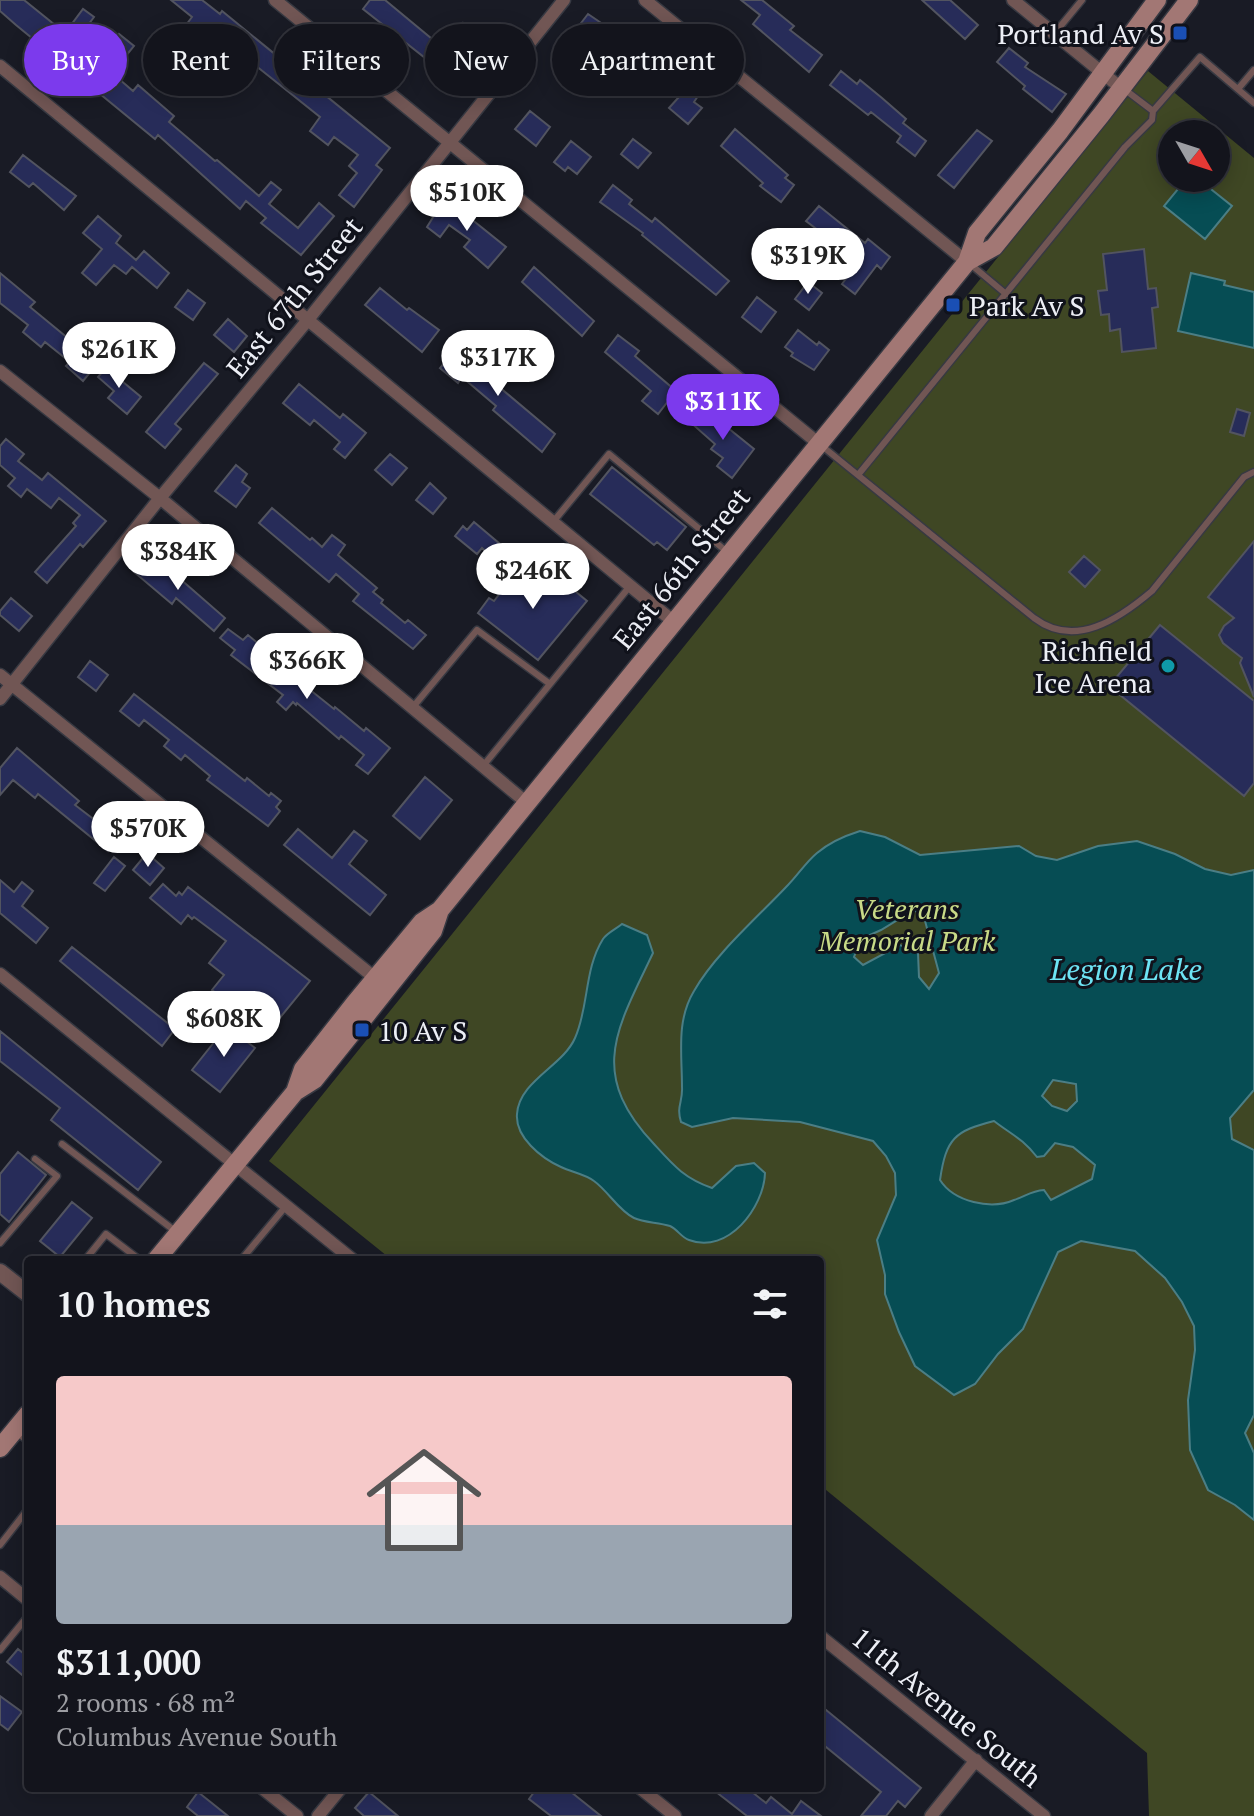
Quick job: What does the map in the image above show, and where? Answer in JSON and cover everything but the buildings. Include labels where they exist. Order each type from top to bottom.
[{"type":"main road","name":"East 66th Street","points":[[295,1092],[303,1069],[375,978],[422,922],[440,910],[967,262],[977,233],[1103,74],[1157,0]]},
{"type":"main road","name":"East 66th Street","points":[[967,262],[994,247],[1189,0]]},
{"type":"main road","name":"East 66th Street","points":[[159,1256],[295,1092],[314,1080],[433,931],[440,910]]},
{"type":"main road","points":[[0,1448],[21,1436]]},
{"type":"street","points":[[275,0],[818,443]]},
{"type":"street","name":"East 67th Street","points":[[0,699],[564,0]]},
{"type":"street","points":[[645,0],[967,262]]},
{"type":"street","points":[[1013,0],[1121,88]]},
{"type":"street","points":[[0,66],[674,622]]},
{"type":"street","points":[[0,371],[160,498],[527,803]]},
{"type":"street","points":[[0,675],[375,978]]},
{"type":"street","points":[[0,974],[348,1256]]},
{"type":"street","points":[[0,1272],[24,1291]]},
{"type":"street","points":[[0,1577],[24,1597]]},
{"type":"street","name":"11th Avenue South","points":[[824,1639],[1044,1816]]},
{"type":"street","points":[[931,1816],[976,1760]]},
{"type":"street","points":[[267,1792],[297,1816]]},
{"type":"street","points":[[318,1816],[338,1792]]},
{"type":"street","points":[[645,1792],[675,1816]]},
{"type":"lane","points":[[1054,34],[1082,0]]},
{"type":"lane","points":[[858,475],[1125,147],[1152,120],[1153,111],[1200,57],[1254,103]]},
{"type":"lane","points":[[1238,89],[1254,70]]},
{"type":"lane","points":[[1121,88],[1153,111]]},
{"type":"lane","points":[[967,262],[1006,294]]},
{"type":"lane","points":[[818,443],[1044,626],[1065,632],[1106,624],[1138,603],[1152,591],[1244,477],[1254,472]]},
{"type":"lane","points":[[552,523],[609,454],[729,553]]},
{"type":"lane","points":[[483,766],[630,586]]},
{"type":"lane","points":[[413,707],[477,630],[550,684]]},
{"type":"lane","points":[[62,1144],[178,1233]]},
{"type":"lane","points":[[0,1243],[57,1176],[35,1159]]},
{"type":"lane","points":[[244,1256],[286,1206]]},
{"type":"lane","points":[[88,1256],[106,1234],[135,1256]]},
{"type":"lane","points":[[0,1545],[24,1514]]},
{"type":"lane","points":[[0,1650],[24,1621]]},
{"type":"green space","name":"Veterans Memorial Park","points":[[1148,71],[1208,120],[1158,120],[1158,192],[1230,192],[1230,138],[1254,158],[1254,1816],[1149,1816],[1147,1753],[824,1488],[824,1256],[387,1256],[269,1161]]},
{"type":"water","points":[[1176,192],[1214,192],[1232,206],[1205,239],[1164,206]]},
{"type":"water","points":[[1191,273],[1254,292],[1254,348],[1178,331]]},
{"type":"water","name":"Legion Lake","points":[[860,831],[885,837],[920,855],[1019,846],[1036,856],[1057,860],[1098,846],[1137,841],[1175,854],[1205,869],[1231,875],[1254,870],[1254,1090],[1230,1118],[1232,1139],[1254,1150],[1254,1415],[1245,1433],[1254,1453],[1254,1520],[1208,1490],[1190,1450],[1188,1400],[1195,1350],[1194,1326],[1165,1278],[1135,1251],[1081,1241],[1058,1252],[1023,1329],[975,1384],[954,1395],[915,1366],[885,1294],[885,1275],[877,1240],[896,1195],[895,1173],[873,1141],[800,1122],[733,1118],[692,1127],[681,1122],[682,1026],[694,991],[725,949],[813,857],[832,843]],"holes":[[[914,910],[924,917],[939,973],[929,989],[919,977],[918,953],[900,945],[863,965],[854,957],[861,939]],[[1053,1080],[1076,1084],[1077,1101],[1067,1111],[1052,1106],[1042,1096]],[[994,1121],[1022,1141],[1037,1157],[1044,1156],[1055,1143],[1073,1147],[1095,1165],[1092,1179],[1051,1200],[1044,1190],[1005,1203],[984,1204],[964,1199],[946,1188],[940,1180],[949,1146],[961,1133]]]},
{"type":"water","points":[[622,924],[647,935],[653,953],[629,1005],[615,1050],[615,1072],[621,1095],[633,1119],[674,1165],[702,1184],[712,1188],[736,1166],[754,1163],[765,1173],[763,1186],[751,1213],[741,1225],[717,1241],[703,1243],[689,1240],[670,1226],[634,1218],[594,1181],[553,1163],[538,1152],[525,1139],[517,1123],[525,1092],[561,1057],[575,1038],[597,951],[605,937]]},
{"type":"place","name":"Portland Av S","points":[[1180,33]]},
{"type":"place","name":"Park Av S","points":[[953,305]]},
{"type":"place","name":"Richfield Ice Arena","points":[[1168,666]]},
{"type":"place","name":"10 Av S","points":[[362,1030]]}]
